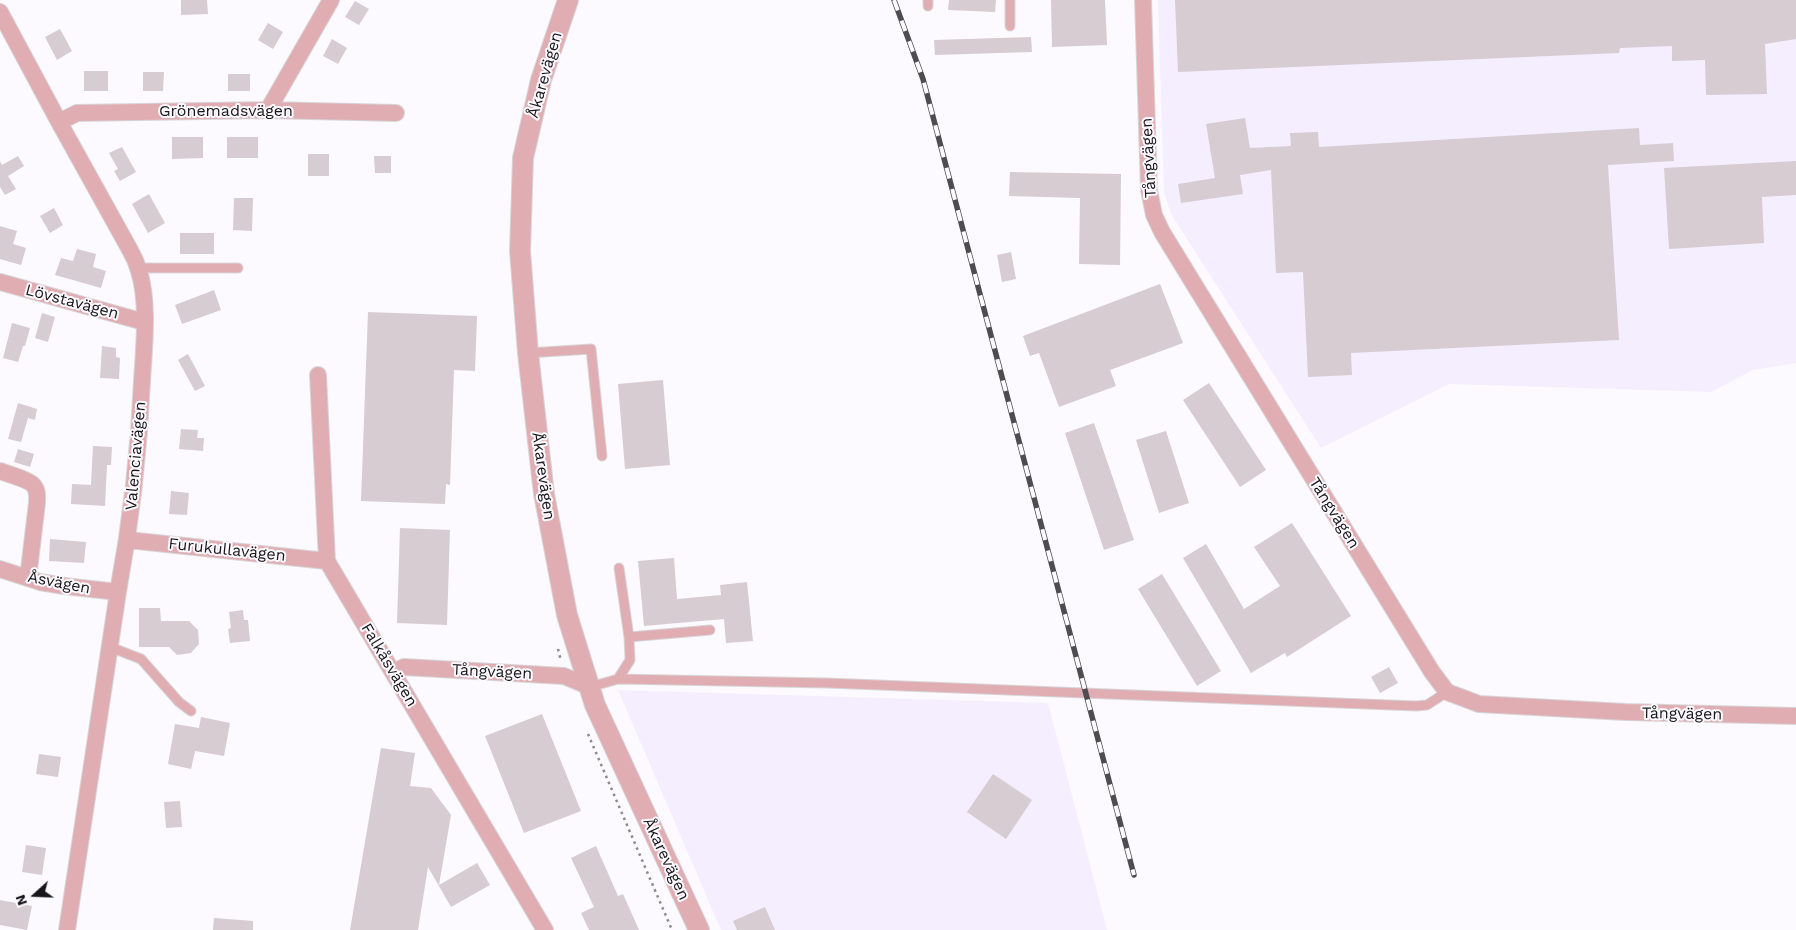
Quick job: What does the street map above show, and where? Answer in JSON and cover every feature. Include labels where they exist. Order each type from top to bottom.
[{"type":"street","points":[[268,110],[331,0]]},
{"type":"street","name":"Åkarevägen","points":[[568,0],[542,80],[523,158],[520,251],[528,353],[544,494],[567,615],[595,705],[699,930]]},
{"type":"street","name":"Tångvägen","points":[[1143,0],[1149,190],[1154,215],[1162,232],[1427,664],[1447,692],[1479,704],[1626,712],[1796,716]]},
{"type":"street","name":"Valenciavägen","points":[[0,12],[130,250],[139,268],[144,296],[141,401],[128,540],[118,592],[66,930]]},
{"type":"street","name":"Grönemadsvägen","points":[[59,122],[77,113],[268,110],[396,113]]},
{"type":"street","name":"Lövstavägen","points":[[0,282],[144,322]]},
{"type":"street","name":"Falkåsvägen","points":[[318,375],[327,561],[545,930]]},
{"type":"street","points":[[0,471],[30,482],[36,491],[28,578]]},
{"type":"street","name":"Furukullavägen","points":[[128,540],[327,561]]},
{"type":"street","name":"Åsvägen","points":[[0,569],[28,578],[64,586],[118,592]]},
{"type":"street","name":"Tångvägen","points":[[394,672],[404,667],[564,676],[590,687]]},
{"type":"lane","points":[[1010,0],[1010,26]]},
{"type":"lane","points":[[139,268],[238,268]]},
{"type":"lane","points":[[528,353],[591,349],[602,456]]},
{"type":"lane","points":[[618,679],[630,660],[629,637],[619,568]]},
{"type":"lane","points":[[629,637],[710,630]]},
{"type":"lane","points":[[110,647],[141,659],[179,702],[191,711]]},
{"type":"lane","points":[[590,687],[618,679],[837,684],[1416,706],[1427,705],[1447,692]]},
{"type":"shaded area","points":[[1158,0],[1796,0],[1796,363],[1753,370],[1711,392],[1449,384],[1321,448],[1171,214],[1164,192]]},
{"type":"shaded area","points":[[618,690],[1048,703],[1107,930],[721,930]]},
{"type":"building","points":[[181,0],[207,0],[208,14],[181,15]]},
{"type":"building","points":[[949,0],[996,0],[995,12],[948,10]]},
{"type":"building","points":[[1051,0],[1105,0],[1107,45],[1052,47]]},
{"type":"building","points":[[1175,0],[1796,0],[1796,39],[1765,44],[1767,94],[1706,95],[1705,60],[1672,61],[1672,46],[1620,48],[1619,53],[1178,72]]},
{"type":"building","points":[[355,1],[369,9],[359,25],[345,17]]},
{"type":"building","points":[[268,23],[283,32],[273,49],[258,40]]},
{"type":"building","points":[[60,29],[72,51],[57,60],[45,37]]},
{"type":"building","points":[[1031,37],[1032,52],[935,55],[934,40]]},
{"type":"building","points":[[332,39],[347,48],[338,64],[323,56]]},
{"type":"building","points":[[84,71],[108,71],[108,91],[84,91]]},
{"type":"building","points":[[143,72],[164,72],[163,91],[143,91]]},
{"type":"building","points":[[228,74],[250,74],[250,91],[228,91]]},
{"type":"building","points":[[1245,118],[1250,148],[1291,146],[1290,133],[1318,132],[1319,147],[1639,128],[1640,145],[1673,143],[1674,161],[1608,165],[1619,340],[1351,353],[1352,375],[1308,377],[1303,272],[1276,273],[1271,170],[1240,175],[1243,194],[1181,203],[1178,184],[1215,178],[1206,124]]},
{"type":"building","points":[[172,137],[203,137],[203,158],[172,159]]},
{"type":"building","points":[[227,137],[258,137],[258,158],[227,158]]},
{"type":"building","points":[[122,147],[136,172],[120,181],[114,171],[118,169],[109,153]]},
{"type":"building","points":[[308,154],[329,154],[329,176],[308,176]]},
{"type":"building","points":[[18,156],[24,166],[8,176],[16,189],[5,195],[0,187],[0,161],[2,165]]},
{"type":"building","points":[[374,156],[391,156],[391,173],[375,173]]},
{"type":"building","points":[[1796,161],[1796,195],[1762,197],[1764,243],[1669,249],[1664,168]]},
{"type":"building","points":[[1010,172],[1121,174],[1120,265],[1079,264],[1080,198],[1009,196]]},
{"type":"building","points":[[149,194],[165,223],[148,233],[132,204]]},
{"type":"building","points":[[234,198],[253,198],[252,231],[233,230]]},
{"type":"building","points":[[54,208],[63,225],[50,233],[40,216]]},
{"type":"building","points":[[0,226],[17,231],[13,244],[26,248],[21,265],[0,259]]},
{"type":"building","points":[[180,233],[214,233],[214,254],[180,254]]},
{"type":"building","points":[[77,249],[96,254],[93,267],[106,271],[101,288],[55,275],[61,258],[73,261]]},
{"type":"building","points":[[1011,252],[1016,279],[1002,282],[997,255]]},
{"type":"building","points":[[1160,284],[1183,343],[1110,370],[1116,386],[1059,407],[1039,353],[1030,356],[1023,336]]},
{"type":"building","points":[[214,290],[221,310],[182,324],[175,305]]},
{"type":"building","points":[[368,312],[477,316],[475,371],[454,370],[450,485],[446,484],[445,504],[361,501]]},
{"type":"building","points":[[42,313],[55,317],[48,342],[35,338]]},
{"type":"building","points":[[12,323],[30,328],[18,362],[3,358]]},
{"type":"building","points":[[102,346],[116,348],[116,357],[120,358],[119,379],[100,378]]},
{"type":"building","points":[[188,354],[205,386],[195,391],[178,360]]},
{"type":"building","points":[[663,380],[670,465],[625,469],[618,384]]},
{"type":"building","points":[[1209,383],[1266,470],[1240,487],[1183,400]]},
{"type":"building","points":[[18,403],[37,409],[35,420],[28,418],[21,442],[8,439]]},
{"type":"building","points":[[1094,423],[1134,540],[1104,550],[1065,433]]},
{"type":"building","points":[[181,429],[198,430],[197,438],[204,438],[203,451],[179,449]]},
{"type":"building","points":[[1166,431],[1189,503],[1159,513],[1136,440]]},
{"type":"building","points":[[93,446],[112,447],[111,465],[107,465],[105,506],[71,504],[72,484],[91,485]]},
{"type":"building","points":[[18,449],[34,454],[30,467],[14,462]]},
{"type":"building","points":[[171,491],[189,493],[187,515],[169,514]]},
{"type":"building","points":[[1292,523],[1351,616],[1287,657],[1285,653],[1251,673],[1183,558],[1206,544],[1244,609],[1280,586],[1254,547]]},
{"type":"building","points":[[400,528],[450,530],[447,625],[397,623]]},
{"type":"building","points":[[50,539],[86,542],[84,563],[49,561]]},
{"type":"building","points":[[674,558],[677,599],[721,595],[720,585],[747,582],[753,641],[726,643],[724,619],[644,626],[638,561]]},
{"type":"building","points":[[1162,574],[1221,671],[1197,686],[1138,589]]},
{"type":"building","points":[[139,608],[160,608],[161,621],[189,621],[198,630],[199,644],[191,653],[177,655],[169,647],[139,647]]},
{"type":"building","points":[[243,610],[244,620],[248,620],[250,641],[230,643],[228,629],[231,628],[229,612]]},
{"type":"building","points":[[1389,667],[1398,683],[1380,693],[1371,677]]},
{"type":"building","points":[[542,714],[581,811],[524,833],[485,736]]},
{"type":"building","points":[[201,717],[230,723],[224,756],[195,751],[191,769],[168,764],[175,724],[199,728]]},
{"type":"building","points":[[381,748],[415,753],[410,786],[431,788],[451,815],[439,885],[477,863],[490,885],[451,907],[428,867],[418,930],[350,930]]},
{"type":"building","points":[[39,754],[61,757],[58,777],[36,774]]},
{"type":"building","points":[[993,774],[1032,800],[1006,839],[967,812]]},
{"type":"building","points":[[180,801],[182,827],[166,828],[164,802]]},
{"type":"building","points":[[26,845],[46,848],[42,875],[22,872]]},
{"type":"building","points":[[596,846],[618,896],[623,894],[639,930],[589,930],[581,913],[594,907],[571,858]]},
{"type":"building","points":[[0,900],[32,906],[27,930],[0,925]]},
{"type":"building","points":[[765,907],[775,930],[737,930],[733,921]]},
{"type":"building","points":[[214,918],[253,921],[253,930],[213,930]]},
{"type":"railway","points":[[894,0],[923,79],[1134,875]]}]
